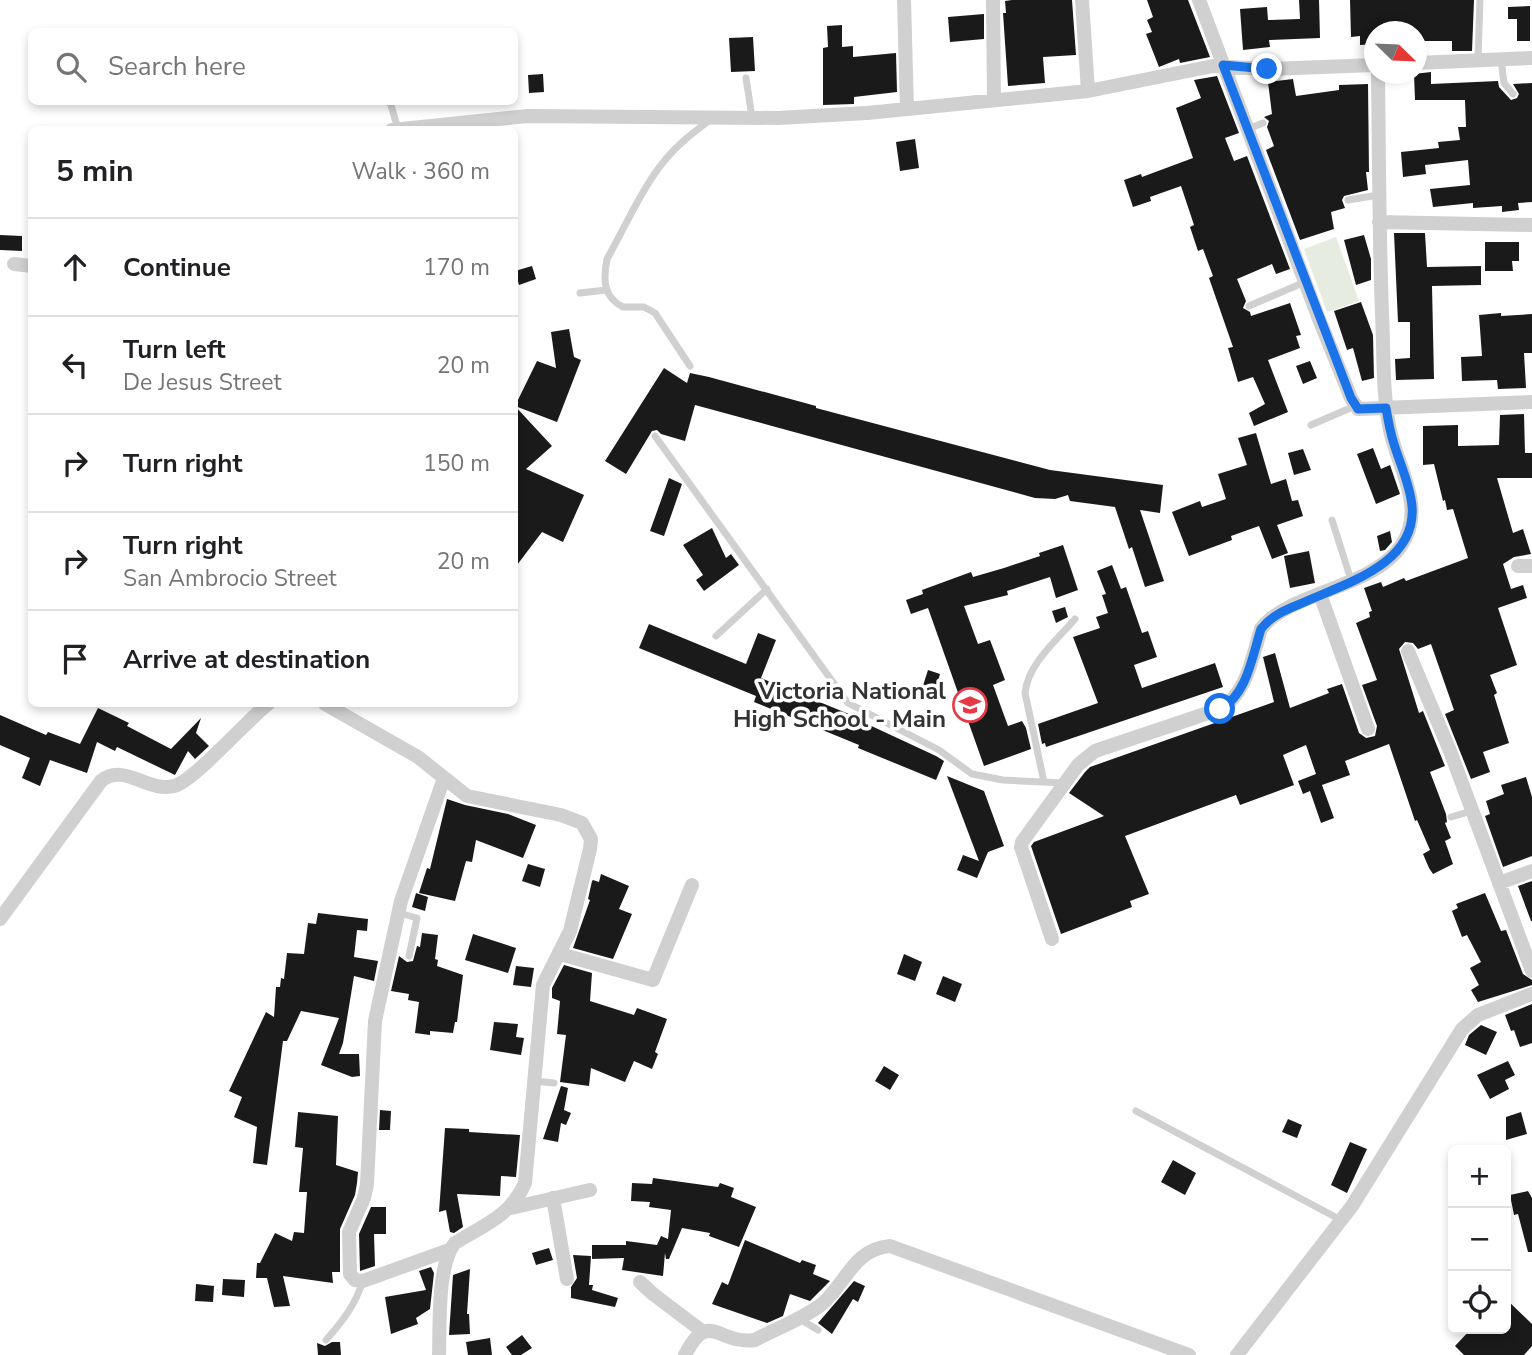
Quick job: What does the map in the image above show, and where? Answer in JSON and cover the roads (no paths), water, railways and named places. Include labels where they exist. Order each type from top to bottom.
[{"type":"street","points":[[904,0],[908,109]]},
{"type":"street","points":[[993,0],[995,100]]},
{"type":"street","points":[[1082,0],[1088,92]]},
{"type":"street","points":[[1199,0],[1305,282],[1357,407],[1532,402]]},
{"type":"street","points":[[1427,63],[1532,58]]},
{"type":"street","points":[[455,126],[493,124],[527,116],[811,117],[1088,92],[1223,65],[1267,69],[1364,65]]},
{"type":"street","points":[[1052,939],[1021,847],[1078,765],[1104,746],[1230,704],[1241,689],[1261,629],[1266,623],[1283,611],[1352,580],[1392,558],[1401,547],[1411,525],[1412,506],[1408,485],[1393,442],[1386,408],[1379,222],[1378,84]]},
{"type":"street","points":[[1379,222],[1532,225]]},
{"type":"street","points":[[14,264],[28,266]]},
{"type":"street","points":[[1320,594],[1368,729]]},
{"type":"street","points":[[1408,651],[1532,971]]},
{"type":"street","points":[[0,919],[101,781],[112,774],[118,774],[165,787],[184,782],[265,707]]},
{"type":"street","points":[[336,707],[418,757],[454,788],[476,799],[561,815],[582,823],[588,830],[590,849],[570,930],[560,954],[547,972],[543,985],[525,1183],[511,1208]]},
{"type":"street","points":[[444,778],[408,876],[373,1042],[366,1191],[349,1232],[350,1275],[355,1280],[363,1280],[449,1250]]},
{"type":"street","points":[[1499,883],[1532,871]]},
{"type":"street","points":[[560,954],[653,980],[692,885]]},
{"type":"street","points":[[1237,1355],[1342,1221],[1462,1029],[1478,1015],[1532,994]]},
{"type":"street","points":[[439,1355],[443,1271],[449,1250],[455,1242],[511,1208],[590,1190]]},
{"type":"street","points":[[553,1199],[567,1279]]},
{"type":"street","points":[[640,1282],[702,1331],[750,1340],[824,1302],[855,1263],[878,1247],[890,1246],[1189,1355]]},
{"type":"street","points":[[685,1355],[693,1339],[702,1331]]},
{"type":"lane","points":[[1478,61],[1480,0]]},
{"type":"lane","points":[[1501,60],[1504,83],[1513,94]]},
{"type":"lane","points":[[746,78],[752,118]]},
{"type":"lane","points":[[391,105],[397,126]]},
{"type":"lane","points":[[690,366],[654,313],[644,307],[623,307],[609,296],[604,274],[607,259],[664,160],[714,117]]},
{"type":"lane","points":[[1247,129],[1263,122]]},
{"type":"lane","points":[[1348,200],[1379,195]]},
{"type":"lane","points":[[1249,306],[1305,282]]},
{"type":"lane","points":[[580,293],[606,290]]},
{"type":"lane","points":[[1311,425],[1357,407]]},
{"type":"lane","points":[[655,436],[848,703],[939,750],[972,774],[1003,780],[1064,783]]},
{"type":"lane","points":[[1332,520],[1352,580]]},
{"type":"lane","points":[[716,636],[767,589]]},
{"type":"lane","points":[[1044,782],[1025,693],[1026,683],[1032,670],[1074,619]]},
{"type":"lane","points":[[1451,817],[1472,811]]},
{"type":"lane","points":[[399,913],[416,918],[410,956]]},
{"type":"lane","points":[[534,1081],[554,1083]]},
{"type":"lane","points":[[1136,1111],[1342,1221]]},
{"type":"lane","points":[[326,1340],[348,1316],[358,1298],[363,1280]]},
{"type":"lane","points":[[798,1317],[818,1330]]},
{"type":"place","name":"Victoria National High School - Main","points":[[970,705]]}]
